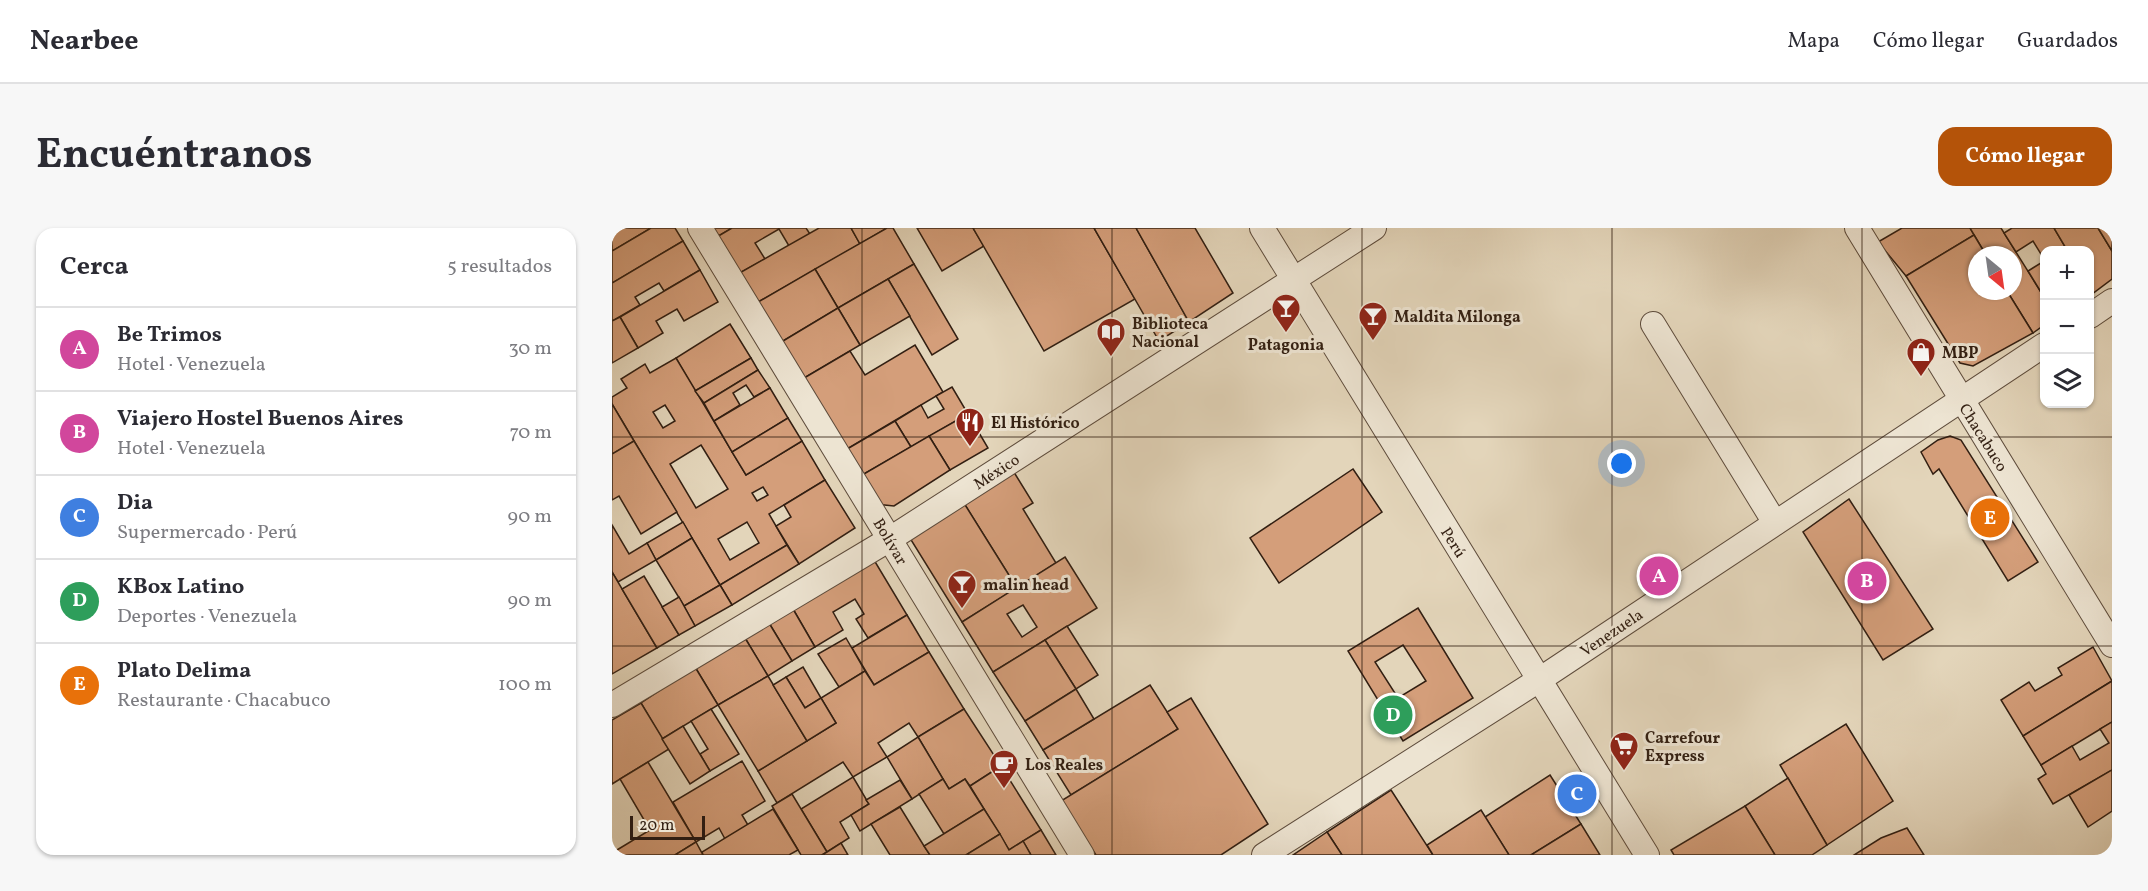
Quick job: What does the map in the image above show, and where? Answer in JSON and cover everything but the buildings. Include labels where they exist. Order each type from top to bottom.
[{"type":"street","name":"Bolívar","points":[[700,228],[1082,855]]},
{"type":"street","name":"Perú","points":[[1262,228],[1647,855]]},
{"type":"street","name":"México","points":[[612,705],[890,539],[1374,228]]},
{"type":"street","name":"Chacabuco","points":[[1857,228],[2112,645]]},
{"type":"street","points":[[2094,313],[2112,301]]},
{"type":"street","points":[[1653,324],[1775,523]]},
{"type":"street","name":"Venezuela","points":[[1264,855],[1539,680],[2040,348]]},
{"type":"place","name":"Patagonia","points":[[1286,334]]},
{"type":"place","name":"Maldita Milonga","points":[[1373,342]]},
{"type":"place","name":"Biblioteca Nacional","points":[[1111,358]]},
{"type":"place","name":"MBP","points":[[1921,378]]},
{"type":"place","name":"El Histórico","points":[[970,448]]},
{"type":"place","name":"Plato Delima","points":[[1990,518]]},
{"type":"place","name":"Be Trimos","points":[[1659,576]]},
{"type":"place","name":"Viajero Hostel Buenos Aires","points":[[1867,581]]},
{"type":"place","name":"malin head","points":[[962,610]]},
{"type":"place","name":"KBox Latino","points":[[1393,715]]},
{"type":"place","name":"Carrefour Express","points":[[1624,772]]},
{"type":"place","name":"Los Reales","points":[[1004,790]]},
{"type":"place","name":"Dia","points":[[1577,794]]}]
